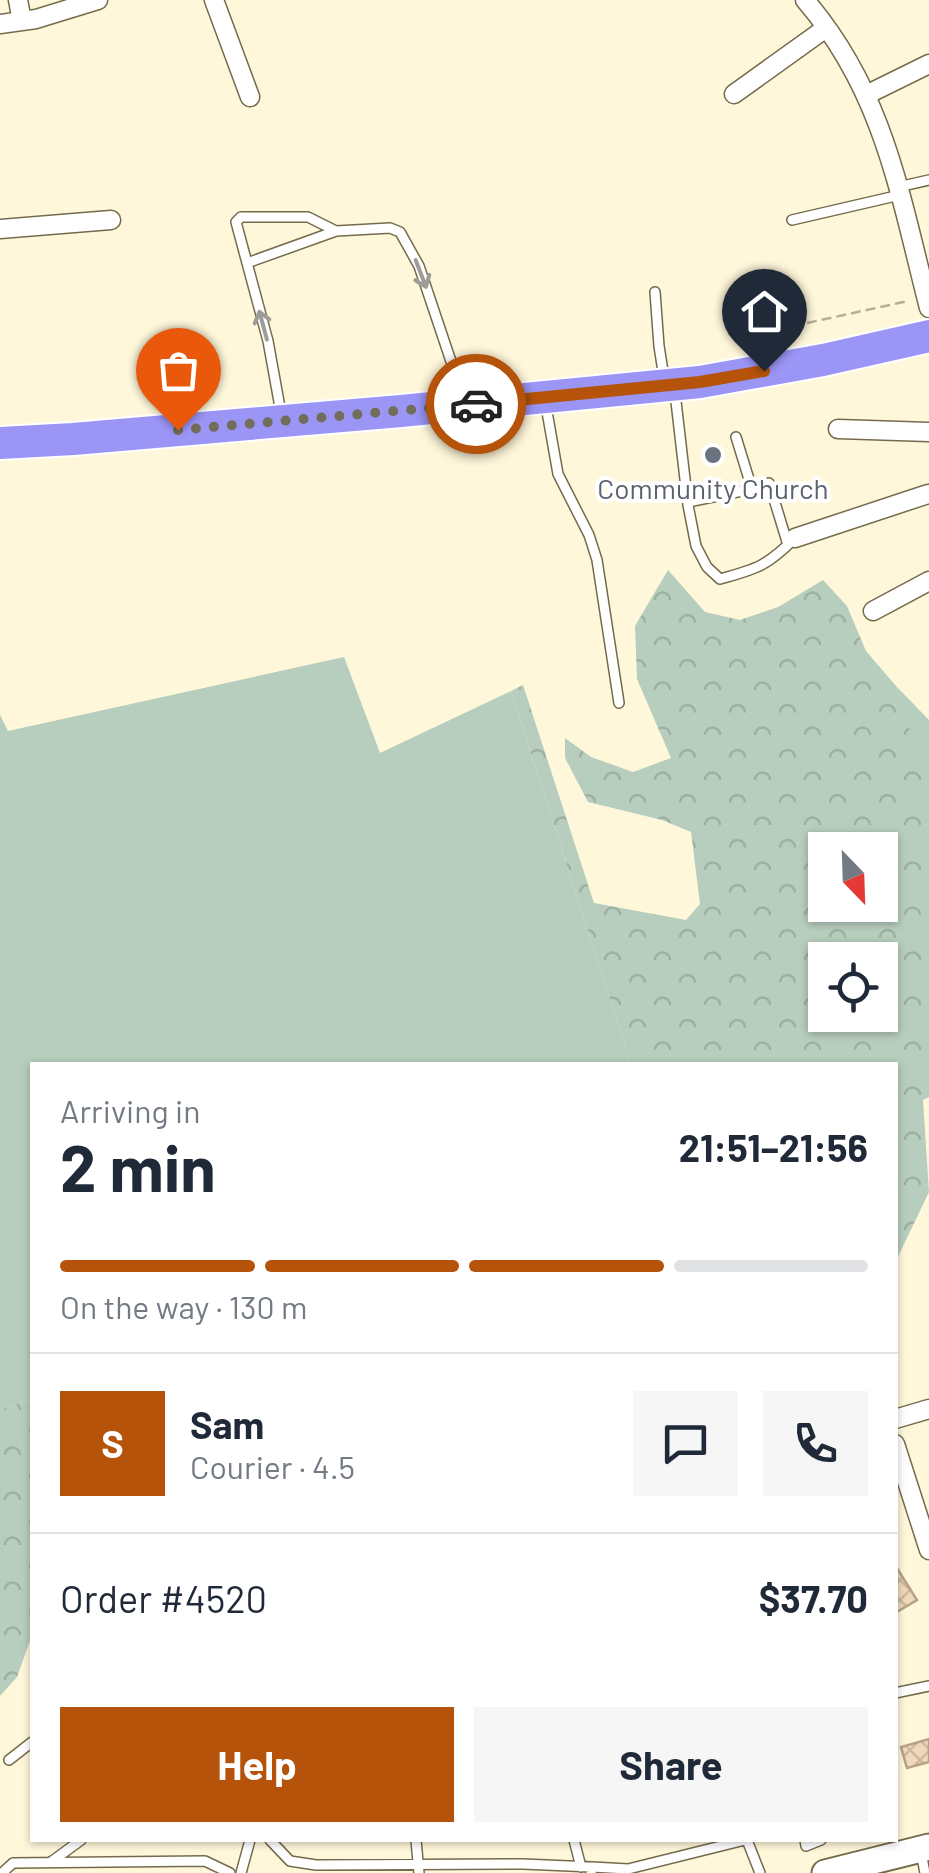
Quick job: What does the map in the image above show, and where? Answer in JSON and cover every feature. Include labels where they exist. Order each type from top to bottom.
[{"type":"highway","points":[[0,443],[670,386],[823,360],[929,336]]},
{"type":"main road","points":[[825,1873],[925,1856]]},
{"type":"street","points":[[18,0],[22,21]]},
{"type":"street","points":[[0,24],[69,11],[98,0]]},
{"type":"street","points":[[214,0],[250,97]]},
{"type":"street","points":[[805,0],[866,95],[889,152],[928,302]]},
{"type":"street","points":[[734,94],[826,28]]},
{"type":"street","points":[[866,95],[929,64]]},
{"type":"street","points":[[0,229],[111,220]]},
{"type":"street","points":[[838,429],[929,432]]},
{"type":"street","points":[[791,542],[929,492],[929,508]]},
{"type":"street","points":[[873,610],[929,581]]},
{"type":"street","points":[[898,1419],[929,1408]]},
{"type":"street","points":[[898,1453],[929,1550]]},
{"type":"lane","points":[[792,220],[929,180]]},
{"type":"lane","points":[[282,421],[268,342],[236,222],[241,217],[308,217],[336,231]]},
{"type":"lane","points":[[247,264],[336,231],[390,228],[400,232],[419,266],[450,407]]},
{"type":"lane","points":[[655,292],[659,346],[670,386],[688,502],[696,546],[720,578],[756,569],[774,559],[791,542],[768,483],[688,502]]},
{"type":"lane","points":[[545,398],[558,474],[597,560],[619,703]]},
{"type":"lane","points":[[736,436],[752,489]]},
{"type":"lane","points":[[898,1692],[929,1686]]},
{"type":"lane","points":[[9,1760],[30,1744]]},
{"type":"lane","points":[[51,1862],[78,1842]]},
{"type":"lane","points":[[240,1873],[249,1842]]},
{"type":"lane","points":[[272,1842],[290,1860],[316,1864],[588,1869],[628,1868],[738,1842]]},
{"type":"lane","points":[[416,1842],[419,1868]]},
{"type":"lane","points":[[575,1842],[588,1869]]},
{"type":"lane","points":[[747,1842],[760,1873]]},
{"type":"lane","points":[[2,1873],[13,1863],[205,1861],[230,1873]]},
{"type":"path","points":[[807,323],[928,302]]},
{"type":"green space","points":[[668,570],[705,612],[740,620],[778,607],[823,580],[847,606],[866,651],[896,686],[929,790],[929,1097],[923,1100],[929,1192],[898,1257],[898,1062],[630,1062],[511,691],[523,685],[594,903],[686,920],[700,904],[691,832],[662,820],[588,802],[565,758],[565,738],[591,757],[633,772],[671,758],[637,679],[635,626]]},
{"type":"green space","points":[[344,657],[380,753],[511,691],[630,1062],[30,1062],[30,1400],[0,1410],[0,715],[8,731]]},
{"type":"green space","points":[[896,686],[929,720],[929,790],[924,779]]},
{"type":"green space","points":[[30,1400],[30,1641],[17,1677],[0,1696],[0,1410]]},
{"type":"building","points":[[898,1570],[917,1600],[898,1611]]},
{"type":"building","points":[[929,1739],[929,1762],[907,1768],[901,1747]]},
{"type":"way so far","points":[[178,430],[476,404]]},
{"type":"place","name":"Community Church","points":[[713,455]]},
{"type":"route","points":[[476,404],[700,382],[764,371]]}]
